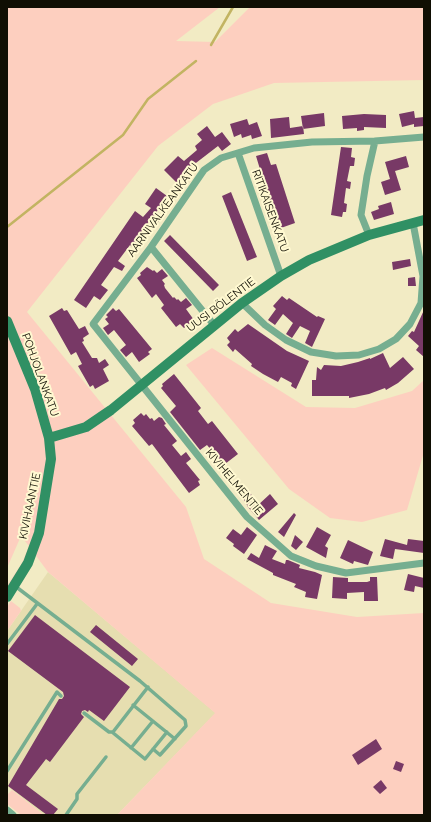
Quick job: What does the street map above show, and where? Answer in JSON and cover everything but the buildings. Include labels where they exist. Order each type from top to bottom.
[{"type":"street","name":"AARNIVALKEANKATU","points":[[140,384],[93,324],[151,247],[204,170],[221,158],[254,148],[312,142],[375,141],[424,137]]},
{"type":"street","points":[[369,234],[361,214],[367,176],[375,141]]},
{"type":"street","name":"RITIKAISENKATU","points":[[238,153],[281,276]]},
{"type":"street","name":"UUSI BÖLENTIE","points":[[49,438],[86,427],[111,410],[140,384],[242,302],[281,276],[309,260],[369,234],[424,220]]},
{"type":"street","points":[[242,302],[265,325],[286,340],[311,352],[344,356],[359,355],[379,349],[396,339],[410,324],[421,303],[423,276],[413,223]]},
{"type":"street","points":[[151,247],[214,325]]},
{"type":"street","name":"POHJOLANKATU","points":[[7,321],[35,390],[49,438]]},
{"type":"street","name":"KIVIHELMENTIE","points":[[140,384],[247,517],[291,556],[316,566],[346,574],[424,563]]},
{"type":"street","name":"KIVIHAANTIE","points":[[7,597],[28,563],[39,532],[51,459],[49,438]]},
{"type":"street","points":[[7,810],[13,815]]},
{"type":"lane","points":[[15,586],[148,687],[187,722],[186,726],[160,755],[153,749]]},
{"type":"lane","points":[[7,644],[37,604]]},
{"type":"lane","points":[[111,732],[148,687]]},
{"type":"lane","points":[[7,771],[57,692],[61,696]]},
{"type":"lane","points":[[133,706],[175,738]]},
{"type":"lane","points":[[84,713],[145,758],[167,732]]},
{"type":"lane","points":[[131,748],[153,721]]},
{"type":"lane","points":[[66,815],[77,799],[78,794],[106,757]]},
{"type":"shaded area","points":[[7,7],[220,7],[176,41],[215,42],[250,7],[424,7],[424,80],[274,83],[213,104],[158,146],[27,312],[186,507],[204,559],[271,603],[357,617],[424,613],[424,815],[117,815],[215,713],[48,572],[31,549],[7,591],[7,586],[22,563],[29,546],[21,536],[7,568]]},
{"type":"shaded area","points":[[212,348],[306,407],[355,408],[412,391],[424,380],[424,452],[407,510],[362,522],[330,518],[289,489],[186,365]]},
{"type":"shaded area","points":[[48,572],[216,713],[117,815],[44,815],[7,786],[7,631]]},
{"type":"shaded area","points":[[11,601],[20,608],[21,611],[7,631],[7,607]]},
{"type":"shaded area","points":[[12,790],[44,815],[21,815],[7,804],[7,795]]},
{"type":"waterway","points":[[211,45],[233,7]]},
{"type":"waterway","points":[[7,227],[123,135],[148,99],[196,61]]}]
